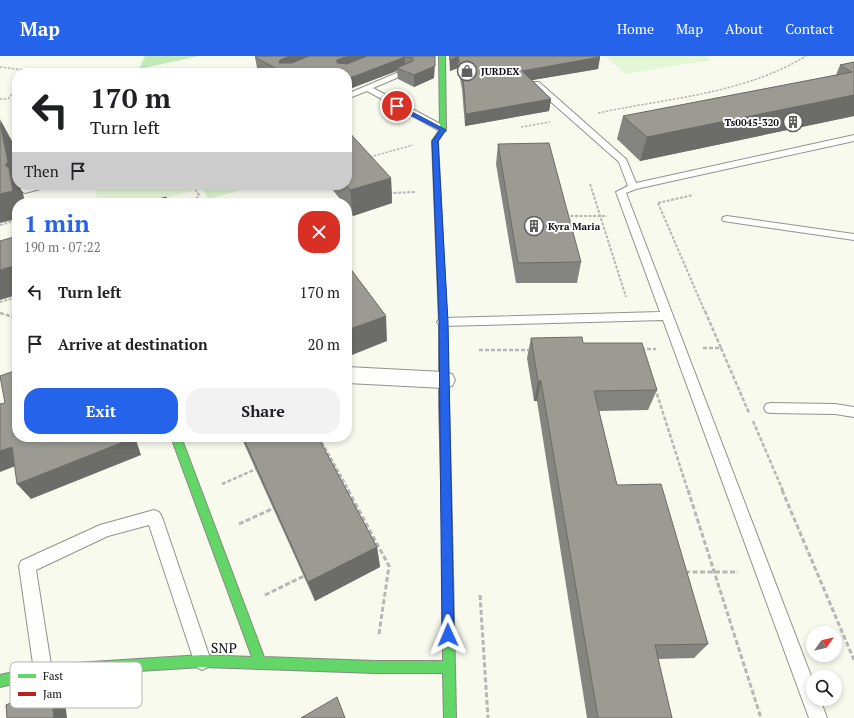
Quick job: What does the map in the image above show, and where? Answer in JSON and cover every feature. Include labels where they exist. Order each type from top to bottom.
[{"type":"street","points":[[442,56],[443,130],[435,141],[443,322],[450,718]]},
{"type":"street","points":[[352,374],[444,380]]},
{"type":"street","points":[[178,442],[260,663]]},
{"type":"street","name":"SNP","points":[[142,665],[202,661],[375,667],[448,667]]},
{"type":"street","name":"SNP","points":[[0,681],[10,679]]},
{"type":"lane","points":[[352,95],[409,71]]},
{"type":"lane","points":[[536,84],[623,161],[633,187]]},
{"type":"lane","points":[[367,88],[443,130]]},
{"type":"lane","points":[[818,718],[622,192],[633,187],[649,183],[854,138]]},
{"type":"lane","points":[[728,220],[854,237]]},
{"type":"lane","points":[[443,322],[667,316]]},
{"type":"lane","points":[[771,408],[835,409],[854,412]]},
{"type":"lane","points":[[42,662],[26,566],[105,530],[154,517],[202,661]]},
{"type":"path","points":[[521,126],[575,118],[735,86],[766,77],[793,65],[806,56]]},
{"type":"path","points":[[0,67],[12,68]]},
{"type":"path","points":[[0,98],[8,98],[12,94]]},
{"type":"path","points":[[6,140],[12,139]]},
{"type":"path","points":[[368,158],[418,144]]},
{"type":"path","points":[[649,183],[721,348]]},
{"type":"path","points":[[590,184],[645,356]]},
{"type":"path","points":[[387,187],[392,193],[418,192]]},
{"type":"path","points":[[563,216],[630,216]]},
{"type":"path","points":[[0,225],[12,221]]},
{"type":"path","points":[[0,302],[12,298]]},
{"type":"path","points":[[0,313],[12,317]]},
{"type":"path","points":[[654,386],[761,718]]},
{"type":"path","points":[[323,442],[389,566],[375,667]]},
{"type":"path","points":[[216,486],[256,469]]},
{"type":"path","points":[[231,528],[274,508]]},
{"type":"path","points":[[678,572],[763,572]]},
{"type":"path","points":[[259,598],[304,576]]},
{"type":"green space","points":[[145,56],[199,56],[144,68],[139,68]]},
{"type":"green space","points":[[605,56],[706,56],[711,60],[626,74]]},
{"type":"green space","points":[[95,190],[192,191],[166,198],[97,198]]},
{"type":"green space","points":[[204,190],[241,190],[212,198],[208,198]]},
{"type":"building","points":[[290,56],[280,60],[279,63],[292,63],[309,56],[348,56],[337,60],[337,63],[347,64],[367,56],[435,56],[435,66],[414,75],[397,68],[413,61],[413,58],[405,57],[352,77],[352,68],[275,68],[255,57]]},
{"type":"building","points":[[450,56],[458,56],[450,60]]},
{"type":"building","points":[[458,56],[600,57],[522,71],[551,99],[466,114],[463,77]]},
{"type":"building","points":[[854,62],[854,95],[647,137],[623,116],[852,72],[840,65]]},
{"type":"building","points":[[0,123],[8,162],[5,165],[9,168],[13,191],[0,194]]},
{"type":"building","points":[[352,135],[391,178],[352,189]]},
{"type":"building","points":[[549,143],[581,262],[518,263],[498,144]]},
{"type":"building","points":[[12,237],[12,266],[0,270],[0,241]]},
{"type":"building","points":[[352,271],[386,316],[352,328]]},
{"type":"building","points":[[582,337],[583,343],[642,343],[657,390],[594,391],[617,485],[661,484],[708,644],[655,645],[672,718],[598,718],[541,381],[538,381],[531,338]]},
{"type":"building","points":[[12,372],[12,442],[123,442],[17,484],[12,447],[0,451],[0,404],[5,403],[0,376]]},
{"type":"building","points":[[245,442],[321,442],[377,547],[308,582]]},
{"type":"building","points":[[337,697],[345,718],[301,718]]},
{"type":"building","points":[[10,703],[10,708],[53,708],[54,718],[7,718],[6,705]]},
{"type":"traffic: fast","points":[[442,56],[443,129],[435,141],[443,322],[444,402]]},
{"type":"traffic: fast","points":[[178,442],[260,663]]},
{"type":"traffic: fast","points":[[447,523],[450,718]]},
{"type":"traffic: fast","points":[[142,665],[202,661],[375,667],[449,667]]},
{"type":"traffic: fast","points":[[0,681],[10,679]]},
{"type":"traffic: jam","points":[[444,402],[447,523]]},
{"type":"place","name":"JURDEX","points":[[467,71]]},
{"type":"place","name":"Ts0045-320","points":[[793,122]]},
{"type":"place","name":"Kyra Maria","points":[[534,226]]},
{"type":"route","points":[[397,106],[443,130],[435,141],[443,322],[448,635]]}]
